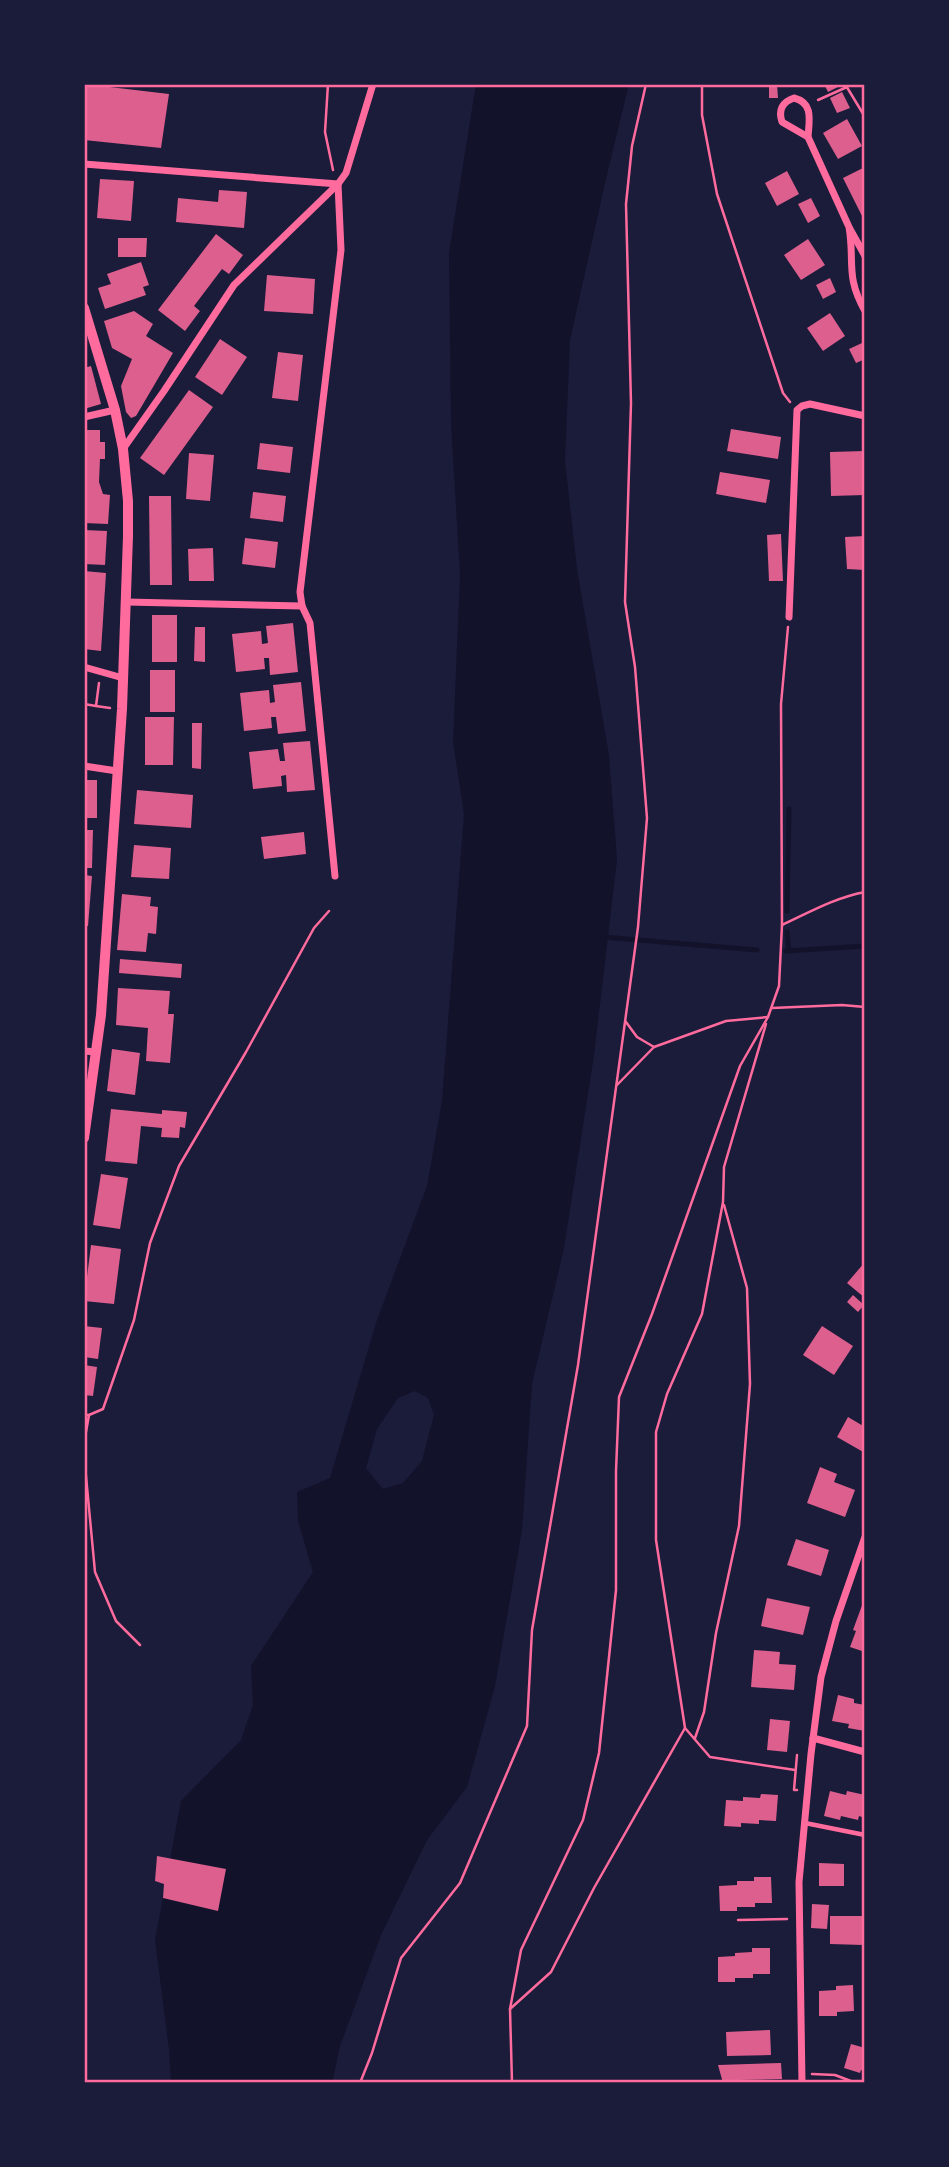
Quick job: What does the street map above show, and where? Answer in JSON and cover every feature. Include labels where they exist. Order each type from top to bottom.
[{"type":"street","points":[[123,449],[234,285],[338,184],[346,173],[373,84]]},
{"type":"street","points":[[808,137],[782,122],[780,114],[787,101],[794,98],[807,105],[810,112],[808,137],[865,256]]},
{"type":"street","points":[[84,164],[338,184]]},
{"type":"street","points":[[335,876],[310,623],[302,606],[300,592],[341,250],[338,184]]},
{"type":"street","points":[[849,227],[852,281],[865,311]]},
{"type":"street","points":[[84,308],[115,411],[123,449],[128,501],[124,678],[101,1015],[90,1051],[84,1138]]},
{"type":"street","points":[[789,617],[797,410],[810,404],[865,416]]},
{"type":"street","points":[[84,417],[115,411]]},
{"type":"street","points":[[127,602],[302,606]]},
{"type":"street","points":[[84,667],[124,678]]},
{"type":"street","points":[[84,766],[117,771]]},
{"type":"street","points":[[802,2083],[799,1882],[813,1738],[824,1666],[836,1621],[862,1557],[865,1537]]},
{"type":"street","points":[[813,1738],[865,1752]]},
{"type":"lane","points":[[804,1823],[865,1835]]},
{"type":"path","points":[[328,84],[325,132],[338,184]]},
{"type":"path","points":[[360,2083],[401,1958],[460,1884],[527,1727],[532,1630],[578,1365],[639,927],[647,818],[635,667],[625,602],[631,403],[626,204],[632,146],[646,84]]},
{"type":"path","points":[[702,84],[702,115],[717,194],[783,393],[797,410]]},
{"type":"path","points":[[807,105],[846,85],[865,117]]},
{"type":"path","points":[[512,2083],[509,2009],[521,1950],[583,1820],[599,1753],[617,1590],[616,1471],[619,1397],[652,1314],[740,1066],[768,1017],[779,986],[782,925],[781,704],[789,617]]},
{"type":"path","points":[[84,704],[96,706],[100,671]]},
{"type":"path","points":[[782,925],[820,905],[865,892]]},
{"type":"path","points":[[84,1443],[86,1415],[103,1409],[134,1320],[150,1243],[179,1166],[314,928],[329,911]]},
{"type":"path","points":[[772,1008],[842,1005],[865,1007]]},
{"type":"path","points":[[616,1086],[654,1047],[726,1021],[768,1017]]},
{"type":"path","points":[[768,1017],[724,1167],[723,1202],[702,1314],[667,1394],[656,1432],[656,1540],[685,1728],[710,1757],[795,1770]]},
{"type":"path","points":[[625,1021],[637,1037],[654,1047]]},
{"type":"path","points":[[695,1738],[704,1712],[716,1633],[739,1526],[750,1384],[747,1287],[723,1202]]},
{"type":"path","points":[[84,1455],[95,1572],[116,1621],[140,1645]]},
{"type":"path","points":[[509,2009],[551,1972],[594,1888],[685,1728]]},
{"type":"path","points":[[794,1790],[798,1752]]},
{"type":"path","points":[[738,1920],[799,1919]]},
{"type":"path","points":[[802,2074],[835,2075],[856,2083]]},
{"type":"shaded area","points":[[476,84],[629,84],[570,340],[565,461],[577,569],[609,755],[617,860],[594,1055],[564,1248],[532,1384],[522,1530],[495,1686],[467,1787],[427,1840],[381,1935],[340,2046],[332,2083],[171,2083],[155,1940],[181,1801],[241,1740],[253,1705],[251,1666],[313,1572],[298,1521],[297,1492],[330,1478],[376,1323],[427,1186],[442,1101],[464,814],[453,742],[460,574],[451,423],[449,253]],"holes":[[[415,1391],[428,1398],[434,1415],[422,1461],[403,1483],[383,1489],[366,1468],[377,1429],[398,1398]]]},
{"type":"building","points":[[84,84],[169,94],[161,148],[84,140]]},
{"type":"building","points":[[769,84],[777,84],[778,98],[769,98]]},
{"type":"building","points":[[824,84],[844,84],[828,92]]},
{"type":"building","points":[[842,92],[850,108],[837,113],[830,98]]},
{"type":"building","points":[[847,119],[862,146],[838,159],[823,133]]},
{"type":"building","points":[[865,167],[865,222],[843,178]]},
{"type":"building","points":[[787,171],[799,194],[777,206],[765,183]]},
{"type":"building","points":[[100,179],[134,181],[131,221],[97,218]]},
{"type":"building","points":[[219,190],[247,192],[244,228],[176,222],[178,198],[218,202]]},
{"type":"building","points":[[811,198],[820,216],[808,223],[798,204]]},
{"type":"building","points":[[216,234],[243,255],[229,274],[222,269],[194,306],[200,311],[185,331],[158,310]]},
{"type":"building","points":[[118,238],[147,238],[146,257],[118,257]]},
{"type":"building","points":[[808,239],[825,265],[801,280],[784,255]]},
{"type":"building","points":[[141,262],[149,285],[143,287],[146,295],[105,309],[98,288],[111,284],[107,274]]},
{"type":"building","points":[[267,275],[315,279],[313,314],[264,311]]},
{"type":"building","points":[[830,278],[836,292],[823,299],[816,285]]},
{"type":"building","points":[[134,311],[153,324],[146,336],[173,353],[136,416],[131,418],[126,412],[121,386],[132,359],[112,348],[104,321]]},
{"type":"building","points":[[830,313],[845,336],[823,351],[807,328]]},
{"type":"building","points":[[220,339],[247,357],[222,395],[195,377]]},
{"type":"building","points":[[862,343],[865,359],[856,363],[849,349]]},
{"type":"building","points":[[278,352],[303,355],[298,401],[272,398]]},
{"type":"building","points":[[91,366],[101,404],[84,409],[84,368]]},
{"type":"building","points":[[189,390],[213,407],[164,475],[140,458]]},
{"type":"building","points":[[731,429],[781,437],[778,459],[727,451]]},
{"type":"building","points":[[84,430],[100,430],[100,442],[105,442],[105,459],[100,459],[99,482],[103,494],[110,495],[108,524],[84,523]]},
{"type":"building","points":[[260,443],[293,447],[290,473],[257,469]]},
{"type":"building","points":[[865,451],[865,495],[831,496],[830,452]]},
{"type":"building","points":[[189,453],[214,455],[210,501],[186,499]]},
{"type":"building","points":[[720,472],[770,480],[766,503],[716,494]]},
{"type":"building","points":[[253,492],[286,496],[283,522],[250,518]]},
{"type":"building","points":[[149,496],[171,496],[172,585],[150,585]]},
{"type":"building","points":[[84,530],[107,531],[105,565],[84,564]]},
{"type":"building","points":[[781,534],[783,581],[769,581],[767,535]]},
{"type":"building","points":[[865,536],[865,570],[847,569],[845,537]]},
{"type":"building","points":[[245,538],[278,542],[275,568],[242,564]]},
{"type":"building","points":[[213,548],[214,581],[189,581],[188,549]]},
{"type":"building","points":[[84,571],[106,573],[101,651],[84,649]]},
{"type":"building","points":[[152,615],[177,615],[177,662],[152,662]]},
{"type":"building","points":[[293,623],[298,672],[270,675],[269,658],[264,658],[265,669],[236,672],[232,634],[261,631],[262,644],[268,643],[266,626]]},
{"type":"building","points":[[195,627],[205,627],[205,662],[194,661]]},
{"type":"building","points":[[150,670],[175,670],[175,712],[150,712]]},
{"type":"building","points":[[301,682],[306,731],[278,734],[276,717],[271,717],[272,728],[244,731],[240,693],[269,690],[270,703],[275,702],[273,685]]},
{"type":"building","points":[[145,717],[174,717],[173,765],[145,765]]},
{"type":"building","points":[[192,723],[202,723],[201,769],[192,768]]},
{"type":"building","points":[[310,741],[315,790],[287,792],[286,775],[281,776],[282,786],[253,789],[249,752],[278,749],[280,761],[285,761],[283,743]]},
{"type":"building","points":[[84,780],[97,780],[97,818],[84,818]]},
{"type":"building","points":[[137,790],[193,795],[191,828],[134,824]]},
{"type":"building","points":[[84,830],[93,830],[92,868],[84,868]]},
{"type":"building","points":[[304,832],[306,854],[264,859],[261,837]]},
{"type":"building","points":[[134,845],[171,848],[169,879],[131,877]]},
{"type":"building","points":[[84,875],[92,876],[88,926],[84,926]]},
{"type":"building","points":[[122,894],[151,897],[150,906],[158,907],[156,934],[148,933],[146,952],[117,950]]},
{"type":"building","points":[[120,959],[182,964],[181,978],[119,973]]},
{"type":"building","points":[[118,988],[170,991],[168,1014],[174,1014],[170,1063],[146,1061],[148,1028],[116,1025]]},
{"type":"building","points":[[112,1049],[140,1053],[135,1095],[107,1091]]},
{"type":"building","points":[[111,1109],[162,1114],[162,1110],[187,1112],[185,1128],[180,1127],[179,1138],[161,1137],[162,1128],[141,1126],[137,1164],[105,1161]]},
{"type":"building","points":[[101,1174],[128,1178],[120,1229],[93,1225]]},
{"type":"building","points":[[91,1245],[121,1249],[114,1304],[84,1301]]},
{"type":"building","points":[[865,1262],[865,1298],[847,1283]]},
{"type":"building","points":[[853,1295],[864,1305],[858,1312],[847,1302]]},
{"type":"building","points":[[84,1326],[102,1328],[98,1359],[84,1357]]},
{"type":"building","points":[[822,1326],[853,1346],[834,1375],[803,1355]]},
{"type":"building","points":[[84,1365],[97,1367],[93,1396],[84,1395]]},
{"type":"building","points":[[848,1417],[865,1427],[865,1453],[837,1437]]},
{"type":"building","points":[[820,1467],[837,1474],[834,1482],[855,1490],[845,1517],[807,1503]]},
{"type":"building","points":[[796,1539],[829,1550],[821,1576],[787,1565]]},
{"type":"building","points":[[865,1597],[865,1652],[850,1647]]},
{"type":"building","points":[[767,1598],[810,1607],[803,1635],[761,1626]]},
{"type":"building","points":[[754,1650],[780,1652],[779,1664],[796,1665],[794,1690],[751,1687]]},
{"type":"building","points":[[838,1695],[865,1705],[865,1731],[832,1721]]},
{"type":"building","points":[[770,1719],[790,1721],[787,1752],[767,1750]]},
{"type":"building","points":[[830,1791],[846,1795],[847,1791],[865,1795],[865,1818],[859,1816],[858,1820],[841,1816],[840,1820],[824,1816]]},
{"type":"building","points":[[761,1794],[778,1795],[776,1821],[741,1823],[741,1827],[724,1826],[726,1800],[743,1801],[743,1797],[760,1798]]},
{"type":"building","points":[[157,1856],[226,1869],[218,1911],[163,1898],[164,1884],[155,1881]]},
{"type":"building","points":[[819,1863],[844,1864],[844,1886],[819,1886]]},
{"type":"building","points":[[754,1877],[771,1877],[772,1903],[737,1907],[737,1911],[720,1911],[719,1886],[737,1885],[737,1881],[754,1881]]},
{"type":"building","points":[[812,1904],[829,1905],[827,1929],[811,1928]]},
{"type":"building","points":[[830,1916],[863,1916],[863,1945],[830,1944]]},
{"type":"building","points":[[752,1948],[770,1948],[770,1974],[735,1978],[735,1982],[718,1982],[718,1957],[752,1952]]},
{"type":"building","points":[[853,1985],[854,2011],[837,2012],[837,2016],[819,2016],[819,1991]]},
{"type":"building","points":[[770,2030],[771,2055],[727,2056],[726,2032]]},
{"type":"building","points":[[851,2044],[865,2048],[865,2071],[861,2070],[860,2073],[844,2068]]},
{"type":"building","points":[[781,2063],[782,2079],[739,2080],[740,2083],[723,2083],[718,2065]]},
{"type":"waterway","points":[[787,911],[789,809]]},
{"type":"waterway","points":[[787,932],[789,951]]},
{"type":"waterway","points":[[603,937],[757,950]]},
{"type":"waterway","points":[[786,951],[865,946]]}]
